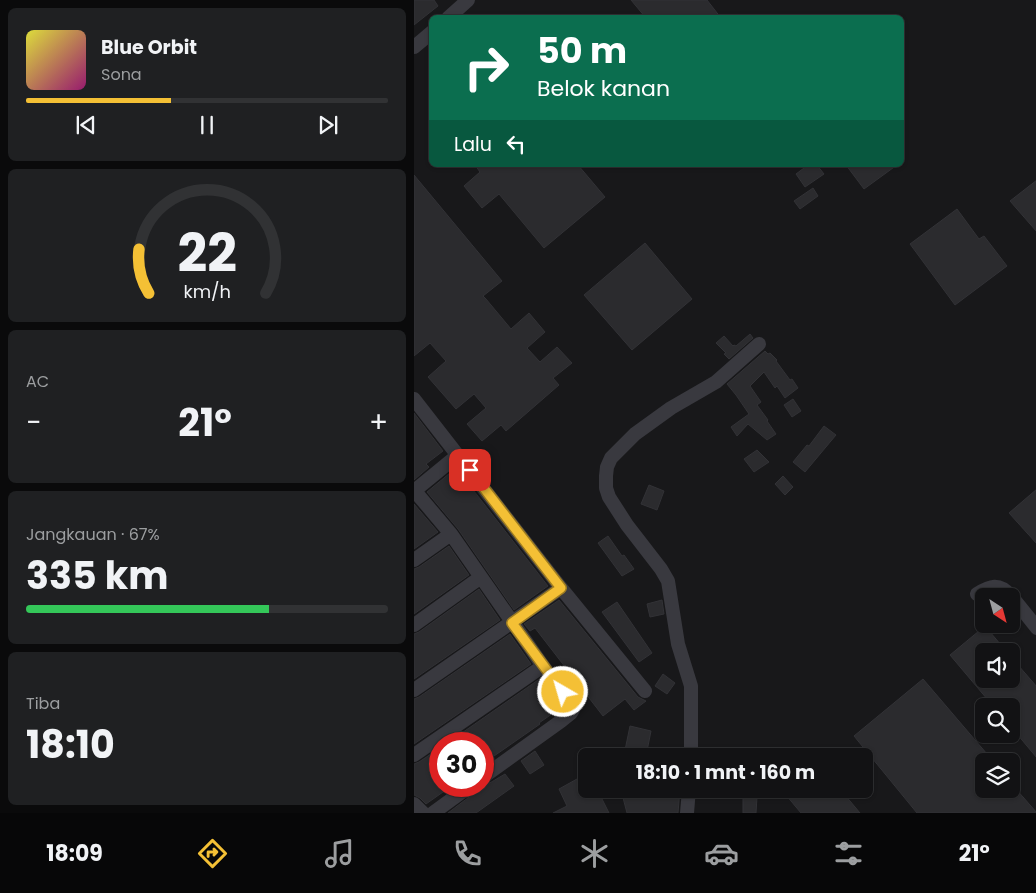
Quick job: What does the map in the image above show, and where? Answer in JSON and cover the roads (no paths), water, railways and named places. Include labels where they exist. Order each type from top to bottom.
[{"type":"street","points":[[451,15],[468,0]]},
{"type":"street","points":[[414,48],[429,35]]},
{"type":"street","points":[[691,748],[691,686],[678,644],[668,581],[609,497],[606,488],[607,467],[611,458],[636,434],[671,408],[716,382],[759,344]]},
{"type":"street","points":[[414,399],[561,588],[645,691]]},
{"type":"street","points":[[458,455],[414,491],[451,534],[512,623],[574,708],[561,721],[494,769]]},
{"type":"street","points":[[414,560],[451,534]]},
{"type":"street","points":[[414,625],[481,577]]},
{"type":"street","points":[[414,690],[561,588]]},
{"type":"street","points":[[987,588],[1003,588]]},
{"type":"street","points":[[1020,608],[1036,628]]},
{"type":"street","points":[[414,755],[543,666]]},
{"type":"street","points":[[433,813],[455,797]]},
{"type":"street","points":[[687,813],[688,798]]},
{"type":"street","points":[[414,804],[423,813]]}]
